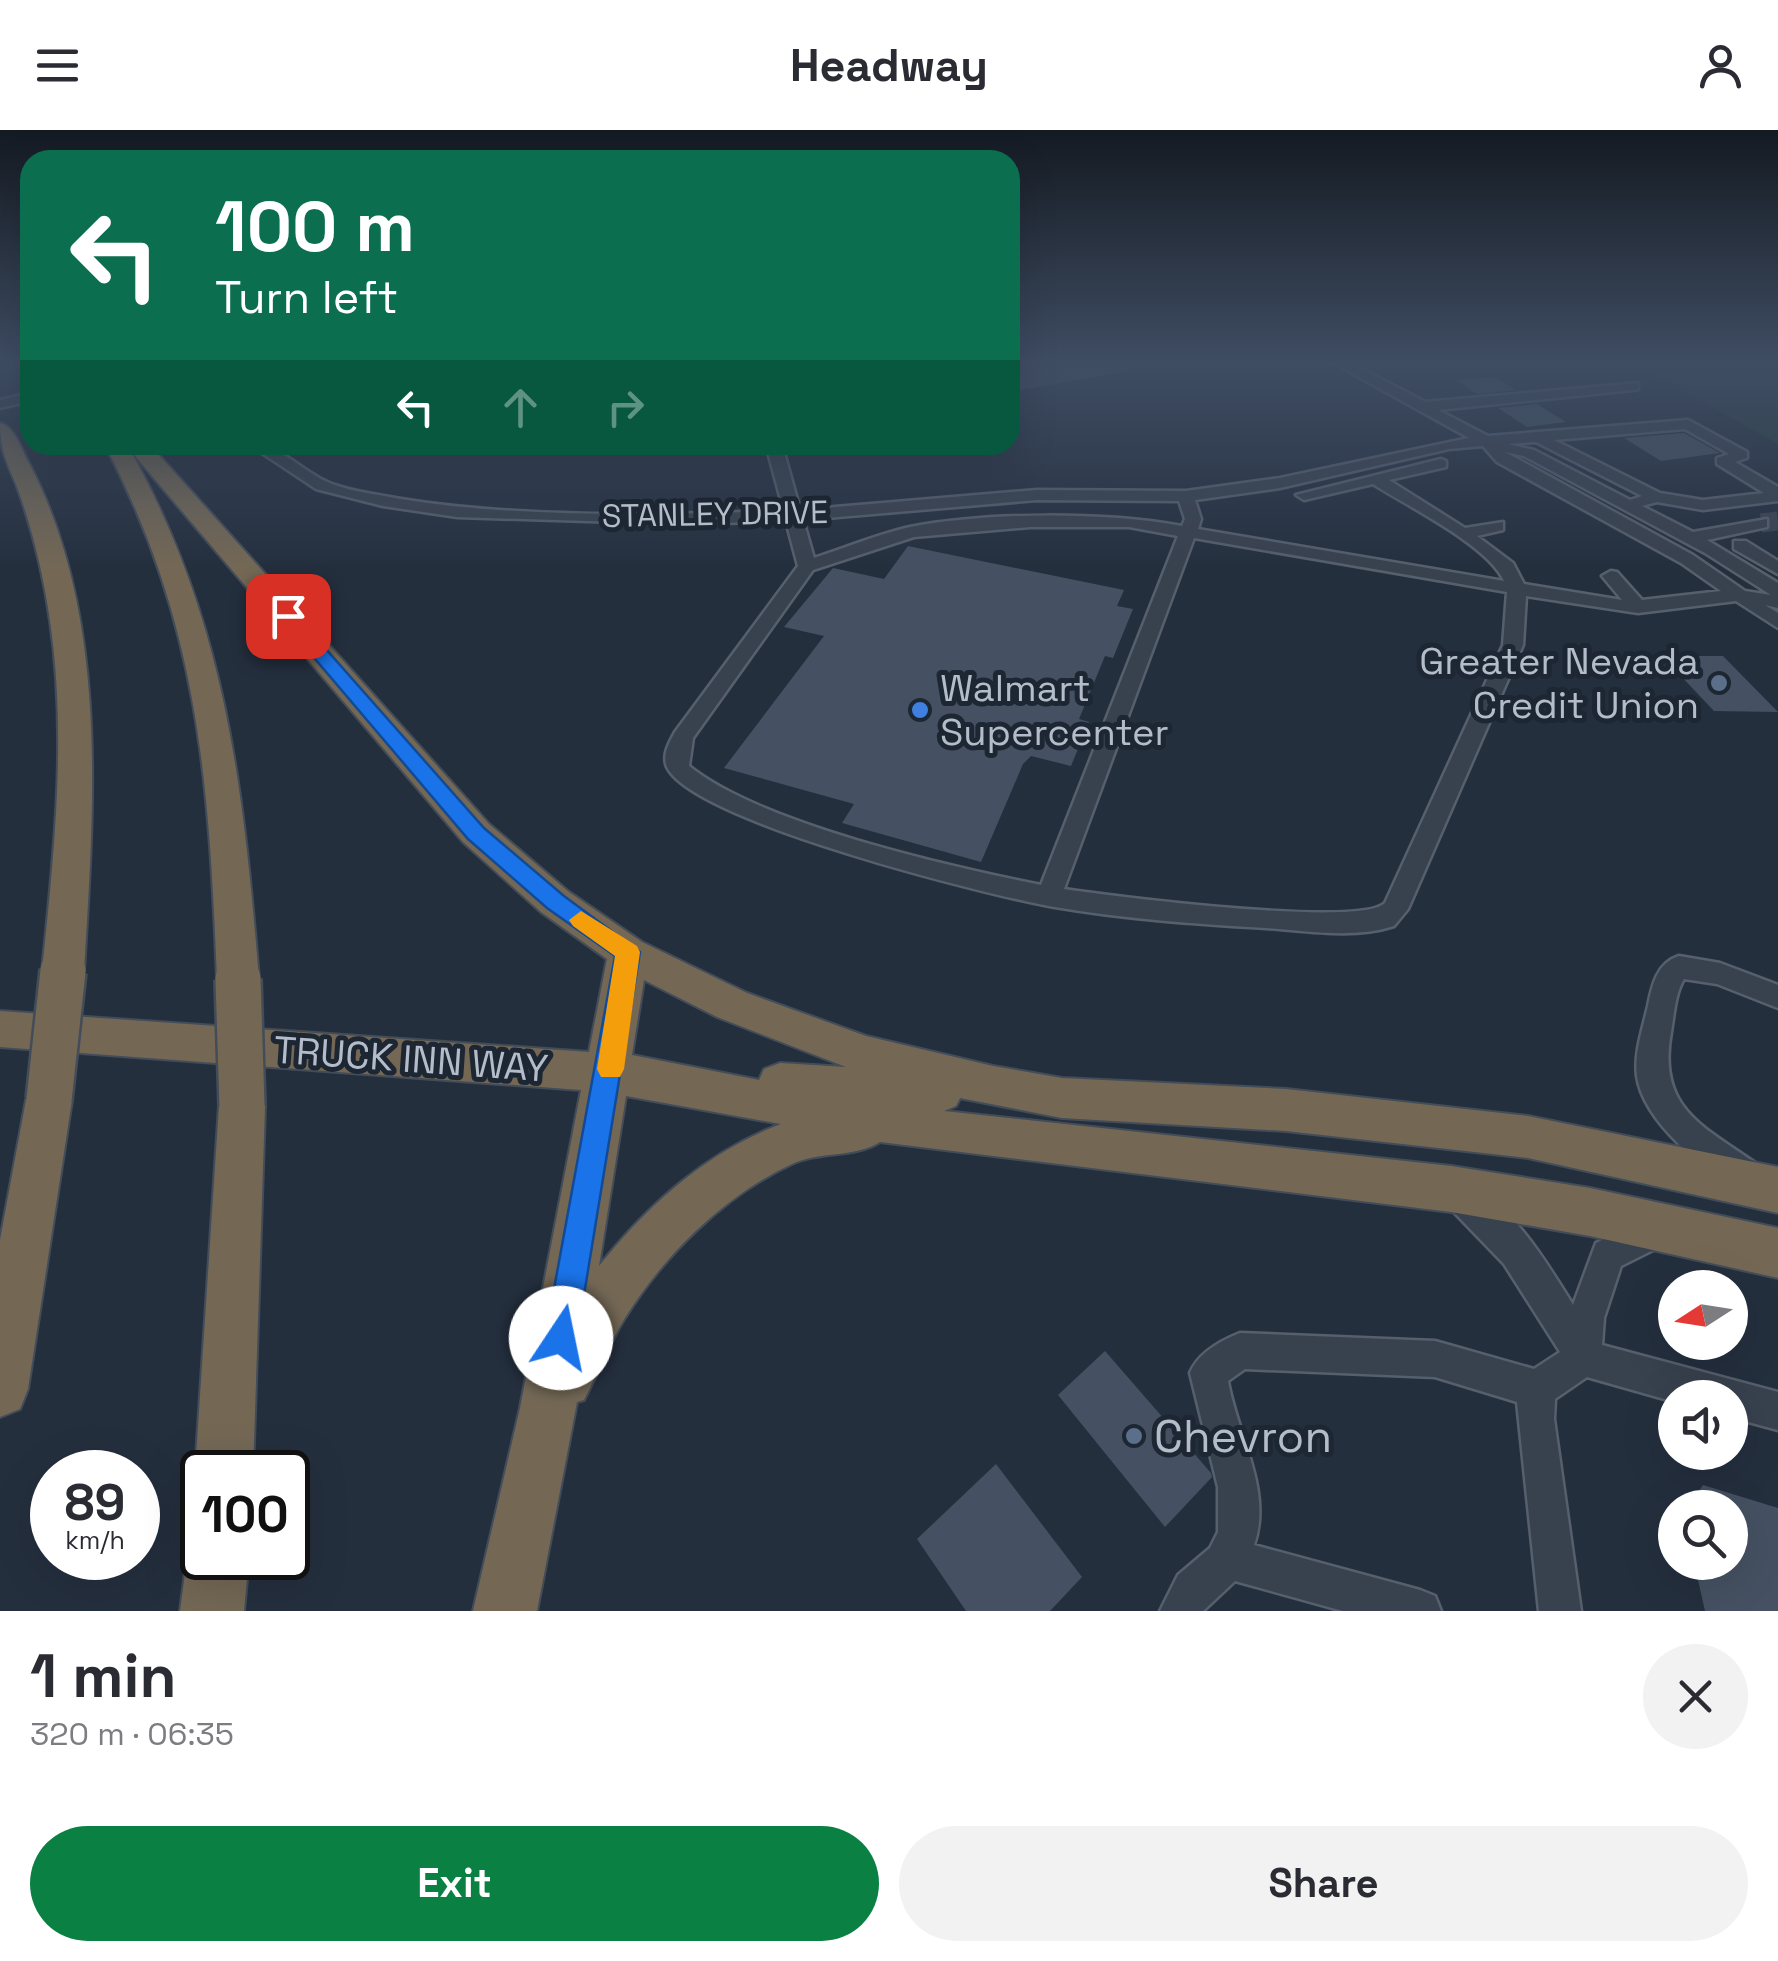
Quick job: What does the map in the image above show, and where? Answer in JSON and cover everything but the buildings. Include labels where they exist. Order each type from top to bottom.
[{"type":"highway","points":[[0,430],[38,519],[65,630],[75,716],[76,778],[63,972],[49,1100],[0,1389]]},
{"type":"highway","points":[[122,455],[145,494],[172,559],[207,675],[222,757],[238,980],[242,1106],[225,1450]]},
{"type":"highway","points":[[147,455],[476,833],[555,902],[628,952],[732,1004],[831,1043],[926,1071],[1062,1098],[1394,1120],[1528,1138],[1769,1188]]},
{"type":"highway","points":[[505,1611],[548,1408],[610,1074],[628,952]]},
{"type":"highway","name":"TRUCK INN WAY","points":[[0,1029],[610,1074],[1062,1098]]},
{"type":"highway","points":[[610,1074],[936,1132],[1451,1189],[1664,1227],[1778,1253]]},
{"type":"highway","points":[[548,1408],[610,1294],[666,1226],[727,1176],[767,1153],[845,1129],[936,1132]]},
{"type":"highway","points":[[212,1611],[216,1580]]},
{"type":"street","points":[[1465,430],[1491,444],[1528,453],[1777,587]]},
{"type":"street","points":[[1491,444],[1628,430]]},
{"type":"street","points":[[1699,430],[1742,455],[1722,461],[1778,495]]},
{"type":"street","points":[[1541,439],[1656,497],[1704,504],[1778,495]]},
{"type":"street","name":"STANLEY DRIVE","points":[[272,455],[322,486],[383,502],[457,512],[684,519],[794,516],[1037,496],[1186,496],[1280,482],[1450,444],[1491,444]]},
{"type":"street","points":[[1491,444],[1502,459],[1661,544],[1778,622]]},
{"type":"street","name":"STANLEY DRIVE","points":[[1186,496],[1215,502],[1265,500],[1472,456],[1491,444]]},
{"type":"street","points":[[280,455],[285,465]]},
{"type":"street","points":[[777,455],[807,566]]},
{"type":"street","points":[[1376,479],[1463,534],[1506,567],[1517,589],[1513,645],[1395,909],[1384,919],[1349,924],[1048,896],[740,809],[679,770],[675,756],[682,737],[807,566],[860,551],[894,535],[1078,520],[1130,522],[1187,534],[1517,589],[1638,607],[1777,587]]},
{"type":"street","points":[[1048,896],[1193,519],[1186,496]]},
{"type":"street","points":[[1629,505],[1656,497]]},
{"type":"street","points":[[1463,534],[1497,526]]},
{"type":"street","points":[[1691,538],[1769,528]]},
{"type":"street","points":[[1721,534],[1777,587]]},
{"type":"street","points":[[1611,576],[1638,607]]},
{"type":"street","points":[[1769,1188],[1679,1121],[1653,1082],[1652,1062],[1666,987],[1670,974],[1680,968],[1720,974],[1778,998]]},
{"type":"street","points":[[1451,1189],[1484,1215],[1519,1256],[1583,1358],[1663,1380]]},
{"type":"street","points":[[1583,1358],[1586,1318],[1608,1255],[1664,1227]]},
{"type":"street","points":[[1181,1611],[1189,1589],[1228,1559],[1240,1530],[1232,1465],[1210,1398],[1208,1372],[1240,1351],[1435,1358],[1537,1389]]},
{"type":"street","points":[[1537,1389],[1583,1358]]},
{"type":"street","points":[[1537,1389],[1535,1419],[1560,1611]]},
{"type":"street","points":[[1748,1403],[1778,1411]]},
{"type":"street","points":[[1228,1559],[1420,1611]]},
{"type":"green space","points":[[1753,430],[1778,430],[1778,444]]},
{"type":"tunnel","points":[[1761,523],[1778,521]]},
{"type":"slow traffic","points":[[581,920],[628,952],[611,1069]]},
{"type":"place","name":"Greater Nevada Credit Union","points":[[1719,683]]},
{"type":"place","name":"Walmart Supercenter","points":[[920,710]]},
{"type":"place","name":"Chevron","points":[[1134,1436]]},
{"type":"route","points":[[288,616],[476,833],[555,902],[628,952],[610,1074],[561,1338]]}]
